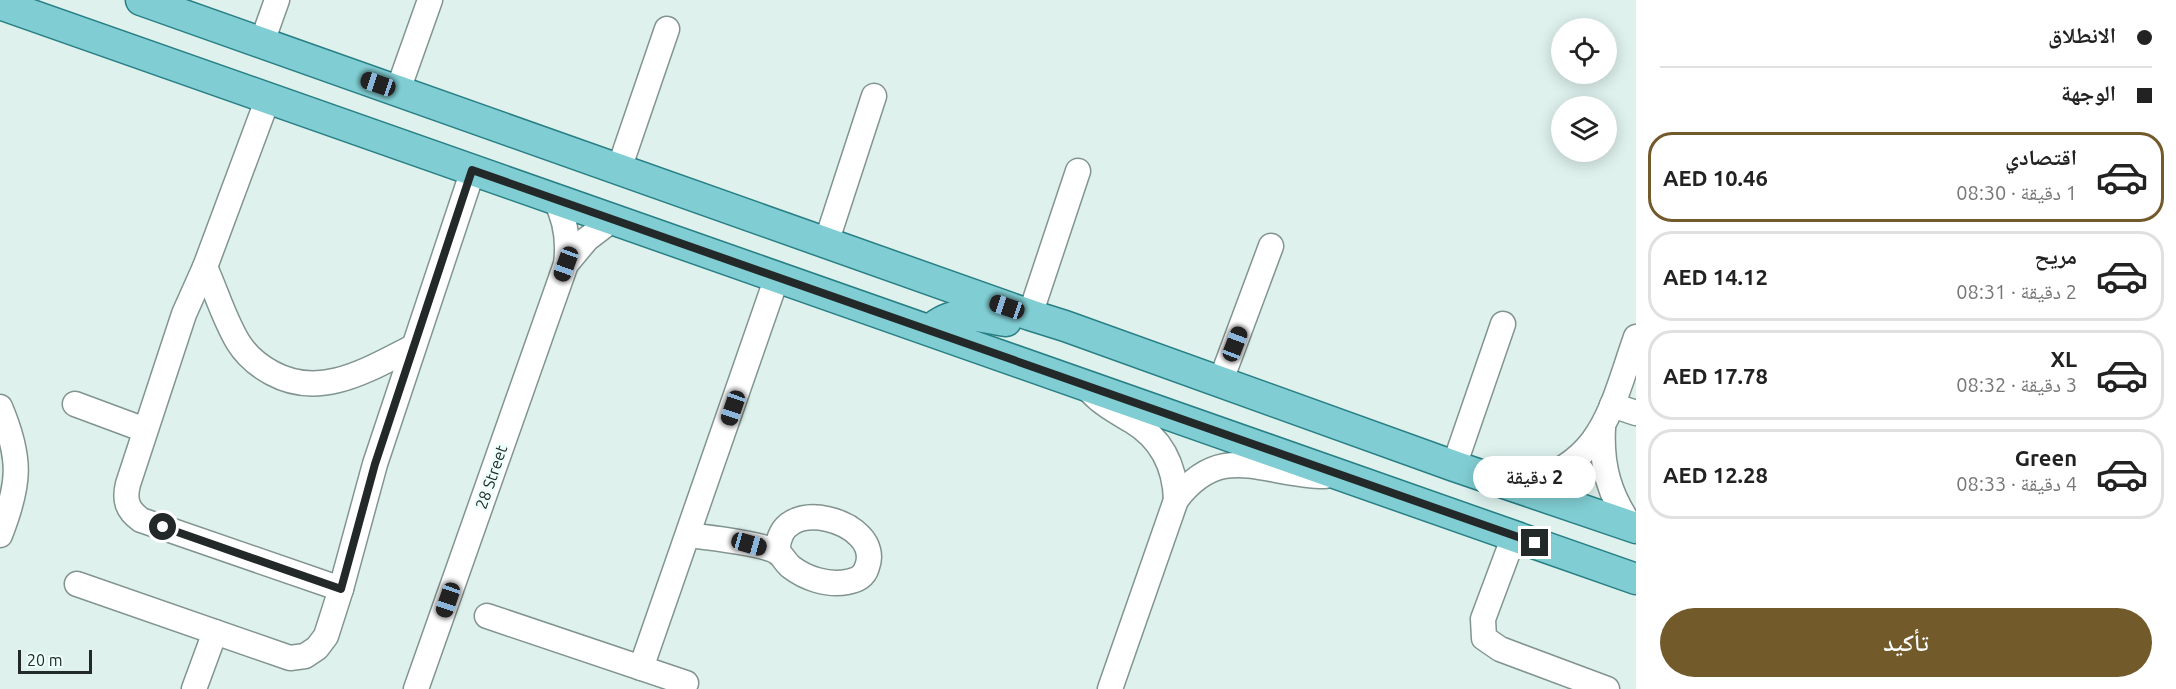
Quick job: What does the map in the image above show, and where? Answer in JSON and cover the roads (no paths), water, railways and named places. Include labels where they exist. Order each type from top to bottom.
[{"type":"main road","points":[[141,0],[1065,326],[1454,466],[1633,527]]},
{"type":"main road","points":[[0,4],[1636,579]]},
{"type":"main road","points":[[930,330],[939,322],[962,315],[1031,326],[1065,326]]},
{"type":"street","points":[[262,42],[277,0]]},
{"type":"street","points":[[398,90],[430,0]]},
{"type":"street","points":[[619,169],[667,29]]},
{"type":"street","points":[[826,243],[874,96]]},
{"type":"street","points":[[268,98],[205,267],[184,314],[125,494],[132,514],[141,520],[341,589]]},
{"type":"street","points":[[77,584],[290,658],[305,656],[317,648],[326,636],[375,464],[472,170]]},
{"type":"street","points":[[1030,315],[1078,171]]},
{"type":"street","name":"28 Street","points":[[416,689],[566,264],[567,238],[561,211],[555,199]]},
{"type":"street","name":"28 Street","points":[[566,264],[587,239],[612,220]]},
{"type":"street","points":[[1220,383],[1271,246]]},
{"type":"street","points":[[205,267],[239,343],[263,368],[279,377],[295,383],[313,385],[331,383],[366,371],[413,348]]},
{"type":"street","points":[[641,668],[777,277]]},
{"type":"street","points":[[1454,466],[1503,324]]},
{"type":"street","points":[[1633,527],[1619,508],[1610,490],[1604,470],[1602,448],[1604,428],[1636,337]]},
{"type":"street","points":[[1084,384],[1105,404],[1143,428],[1155,439],[1172,467],[1176,484],[1176,500],[1110,689]]},
{"type":"street","points":[[75,404],[146,430]]},
{"type":"street","points":[[1612,405],[1636,413]]},
{"type":"street","points":[[0,407],[11,436],[16,470],[12,504],[0,535]]},
{"type":"street","points":[[1516,486],[1538,482],[1557,473],[1591,446],[1604,428]]},
{"type":"street","points":[[1176,500],[1196,478],[1208,470],[1222,466],[1248,465],[1309,476],[1342,474]]},
{"type":"street","points":[[689,535],[749,544],[778,553]]},
{"type":"street","points":[[1514,536],[1484,619],[1484,638],[1500,649],[1607,689]]},
{"type":"street","points":[[488,616],[686,683]]},
{"type":"street","points":[[194,689],[215,632]]}]
